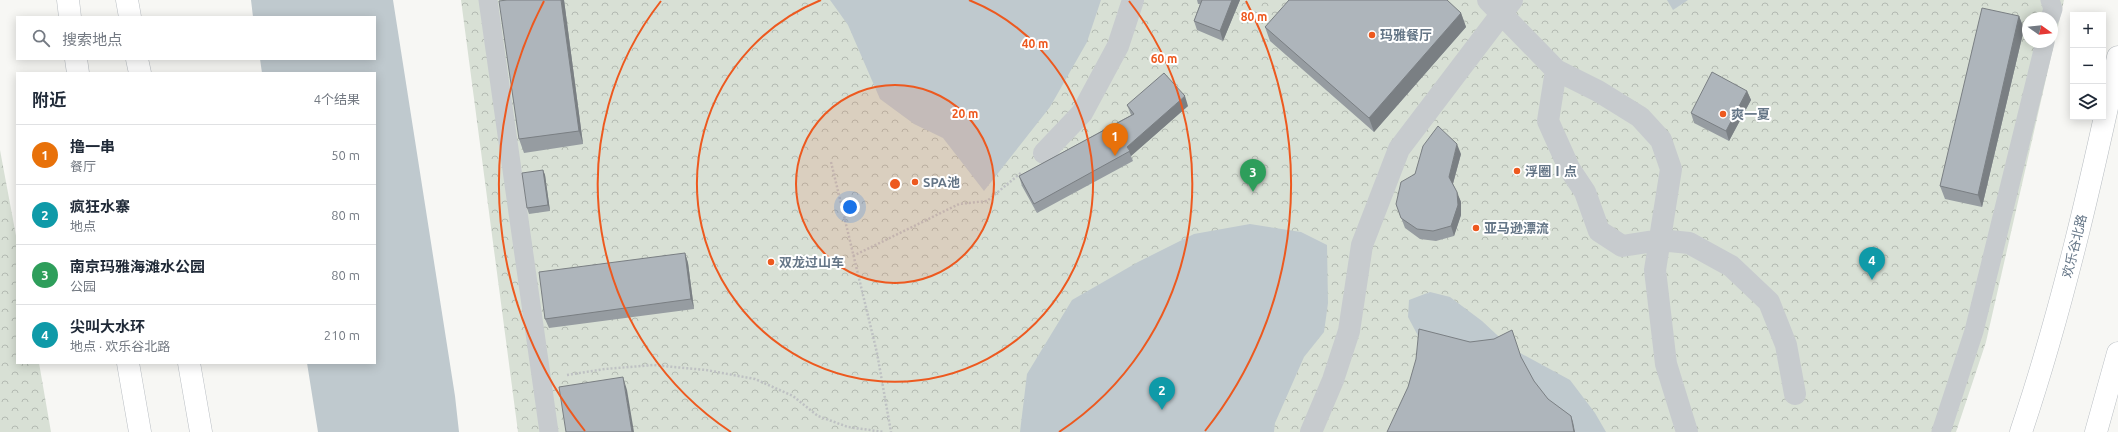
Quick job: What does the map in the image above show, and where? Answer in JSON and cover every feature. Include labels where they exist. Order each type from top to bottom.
[{"type":"main road","points":[[68,0],[70,16]]},
{"type":"main road","points":[[127,0],[130,16]]},
{"type":"main road","name":"欢乐谷北路","points":[[2021,432],[2043,367],[2099,146],[2118,57]]},
{"type":"main road","points":[[76,60],[78,72]]},
{"type":"main road","points":[[137,60],[140,72]]},
{"type":"main road","points":[[2096,432],[2118,353]]},
{"type":"main road","points":[[128,364],[140,432]]},
{"type":"main road","points":[[189,364],[201,432]]},
{"type":"street","points":[[1044,153],[1082,113],[1118,46],[1133,0]]},
{"type":"street","points":[[1312,432],[1333,380],[1349,331],[1362,245],[1399,149],[1501,5],[1556,70],[1598,91],[1640,118],[1661,140],[1671,169],[1655,270],[1666,364],[1687,432]]},
{"type":"street","points":[[1556,70],[1548,121],[1569,168],[1585,192],[1600,231],[1622,246],[1660,240],[1688,243],[1731,266],[1769,302],[1786,345],[1795,394]]},
{"type":"lane","points":[[488,0],[549,432]]},
{"type":"lane","points":[[2050,0],[2053,9],[2052,12]]},
{"type":"lane","points":[[1941,432],[1974,331],[2044,48]]},
{"type":"path","points":[[853,256],[959,204],[987,201],[1044,153]]},
{"type":"path","points":[[831,162],[877,353],[891,432]]},
{"type":"path","points":[[541,380],[605,369],[646,366],[706,370],[755,379],[793,396],[818,416],[848,426],[884,432]]},
{"type":"green space","points":[[461,0],[2064,0],[2058,26],[2058,12],[2022,12],[2022,48],[2053,48],[1986,342],[1956,432],[518,432]]},
{"type":"green space","points":[[0,150],[16,236],[16,364],[39,364],[51,432],[0,432]]},
{"type":"shaded area","points":[[251,0],[393,0],[455,396],[459,432],[318,432],[307,364],[376,364],[376,72],[262,72],[260,60],[376,60],[376,16],[253,16]]},
{"type":"shaded area","points":[[830,0],[1101,0],[1087,42],[1050,107],[984,191],[943,138],[914,124],[880,99],[848,25]]},
{"type":"shaded area","points":[[1667,0],[1688,0],[1673,10]]},
{"type":"shaded area","points":[[1250,224],[1301,232],[1327,245],[1328,303],[1324,332],[1304,357],[1275,423],[1274,432],[1020,432],[1027,374],[1072,300],[1138,262],[1194,234]]},
{"type":"shaded area","points":[[1430,292],[1450,297],[1482,321],[1511,348],[1570,380],[1595,413],[1606,432],[1393,432],[1424,347],[1408,317],[1409,300]]},
{"type":"building","points":[[561,0],[579,131],[519,139],[499,1]]},
{"type":"building","points":[[1202,0],[1232,0],[1220,31],[1194,21]]},
{"type":"building","points":[[1289,0],[1447,0],[1461,13],[1369,118],[1265,27]]},
{"type":"building","points":[[1982,8],[2019,16],[1978,195],[1940,186]]},
{"type":"building","points":[[1712,72],[1747,91],[1726,131],[1691,113]]},
{"type":"building","points":[[1164,73],[1185,96],[1127,147],[1130,151],[1034,204],[1019,176],[1134,114],[1127,105]]},
{"type":"building","points":[[1438,126],[1457,144],[1449,177],[1457,192],[1458,205],[1451,226],[1433,231],[1417,229],[1401,218],[1396,204],[1401,182],[1415,174],[1423,146]]},
{"type":"building","points":[[543,170],[548,205],[527,208],[522,173]]},
{"type":"building","points":[[685,253],[691,299],[545,319],[539,272]]},
{"type":"building","points":[[1419,329],[1470,342],[1494,339],[1512,330],[1521,357],[1534,381],[1548,399],[1571,416],[1574,432],[1387,432],[1408,387],[1416,359]]},
{"type":"building","points":[[623,377],[632,432],[566,432],[559,387]]},
{"type":"place","name":"玛雅餐厅","points":[[1372,35]]},
{"type":"place","name":"爽一夏","points":[[1723,114]]},
{"type":"place","name":"撸一串","points":[[1115,156]]},
{"type":"place","name":"浮圈Ⅰ点","points":[[1517,171]]},
{"type":"place","name":"SPA池","points":[[915,182]]},
{"type":"place","name":"南京玛雅海滩水公园","points":[[1253,192]]},
{"type":"place","name":"亚马逊漂流","points":[[1476,228]]},
{"type":"place","name":"双龙过山车","points":[[771,262]]},
{"type":"place","name":"尖叫大水环","points":[[1872,280]]},
{"type":"place","name":"疯狂水寨","points":[[1162,410]]}]
